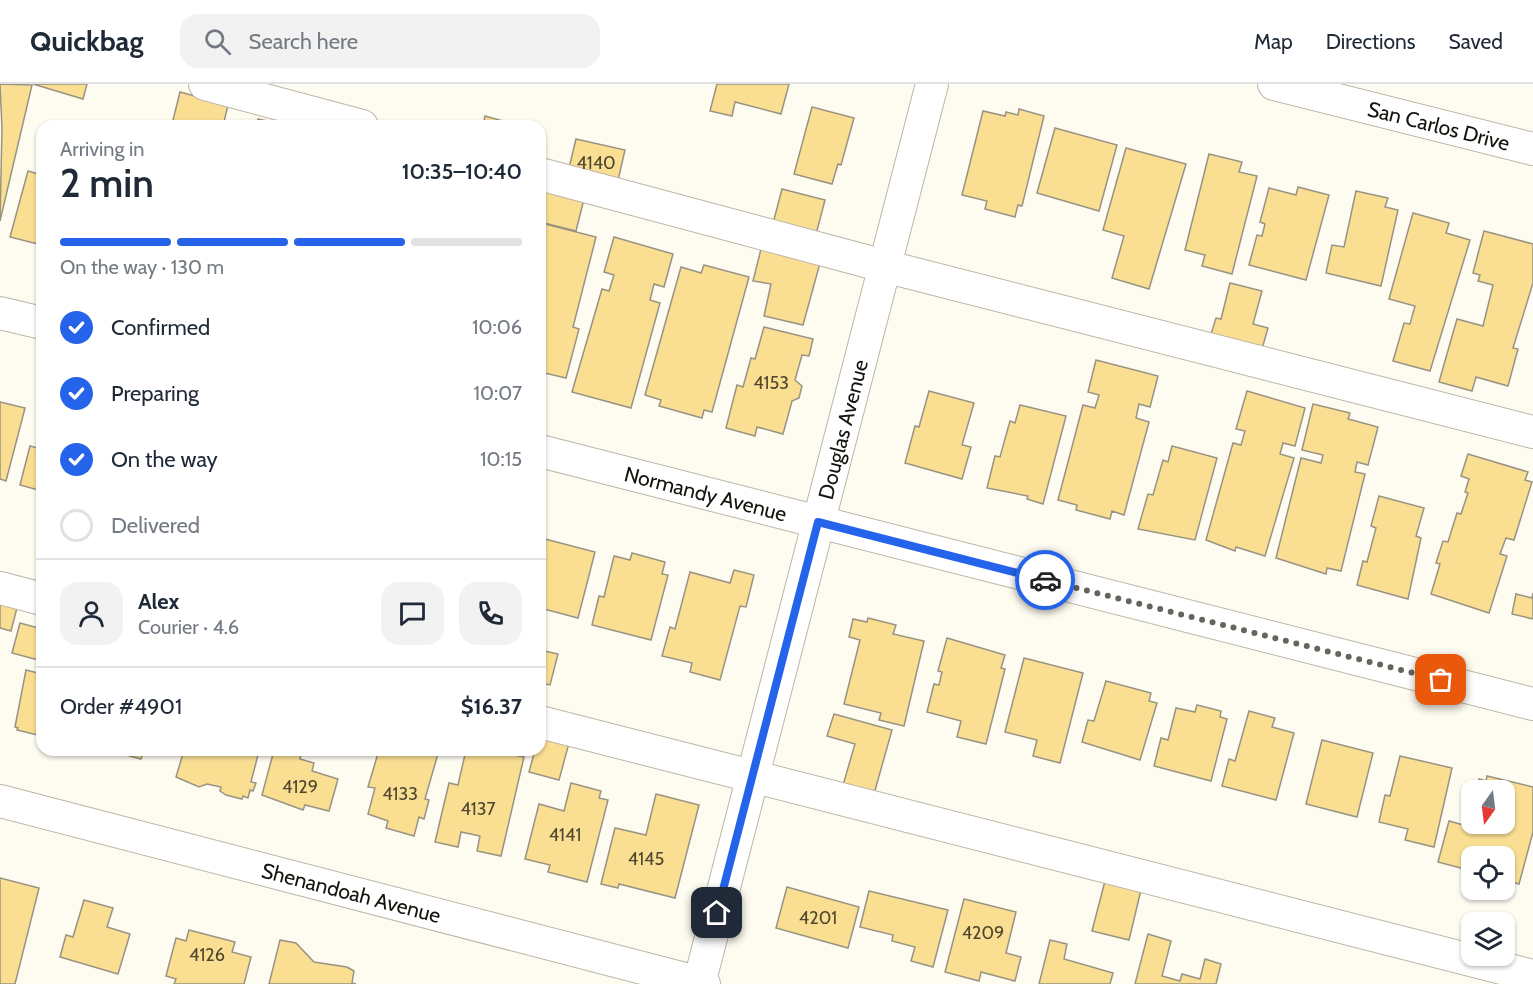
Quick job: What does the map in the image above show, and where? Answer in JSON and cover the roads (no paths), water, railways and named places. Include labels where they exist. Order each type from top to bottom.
[{"type":"street","points":[[205,84],[340,120]]},
{"type":"street","name":"Douglas Avenue","points":[[700,984],[932,84]]},
{"type":"street","name":"San Carlos Drive","points":[[1274,84],[1533,148]]},
{"type":"street","points":[[546,176],[884,267],[1533,432]]},
{"type":"street","points":[[0,312],[36,321]]},
{"type":"street","name":"Normandy Avenue","points":[[546,453],[1533,704]]},
{"type":"street","points":[[0,588],[36,597]]},
{"type":"street","points":[[546,723],[753,774],[1533,976]]},
{"type":"street","name":"Shenandoah Avenue","points":[[0,801],[700,984]]}]
